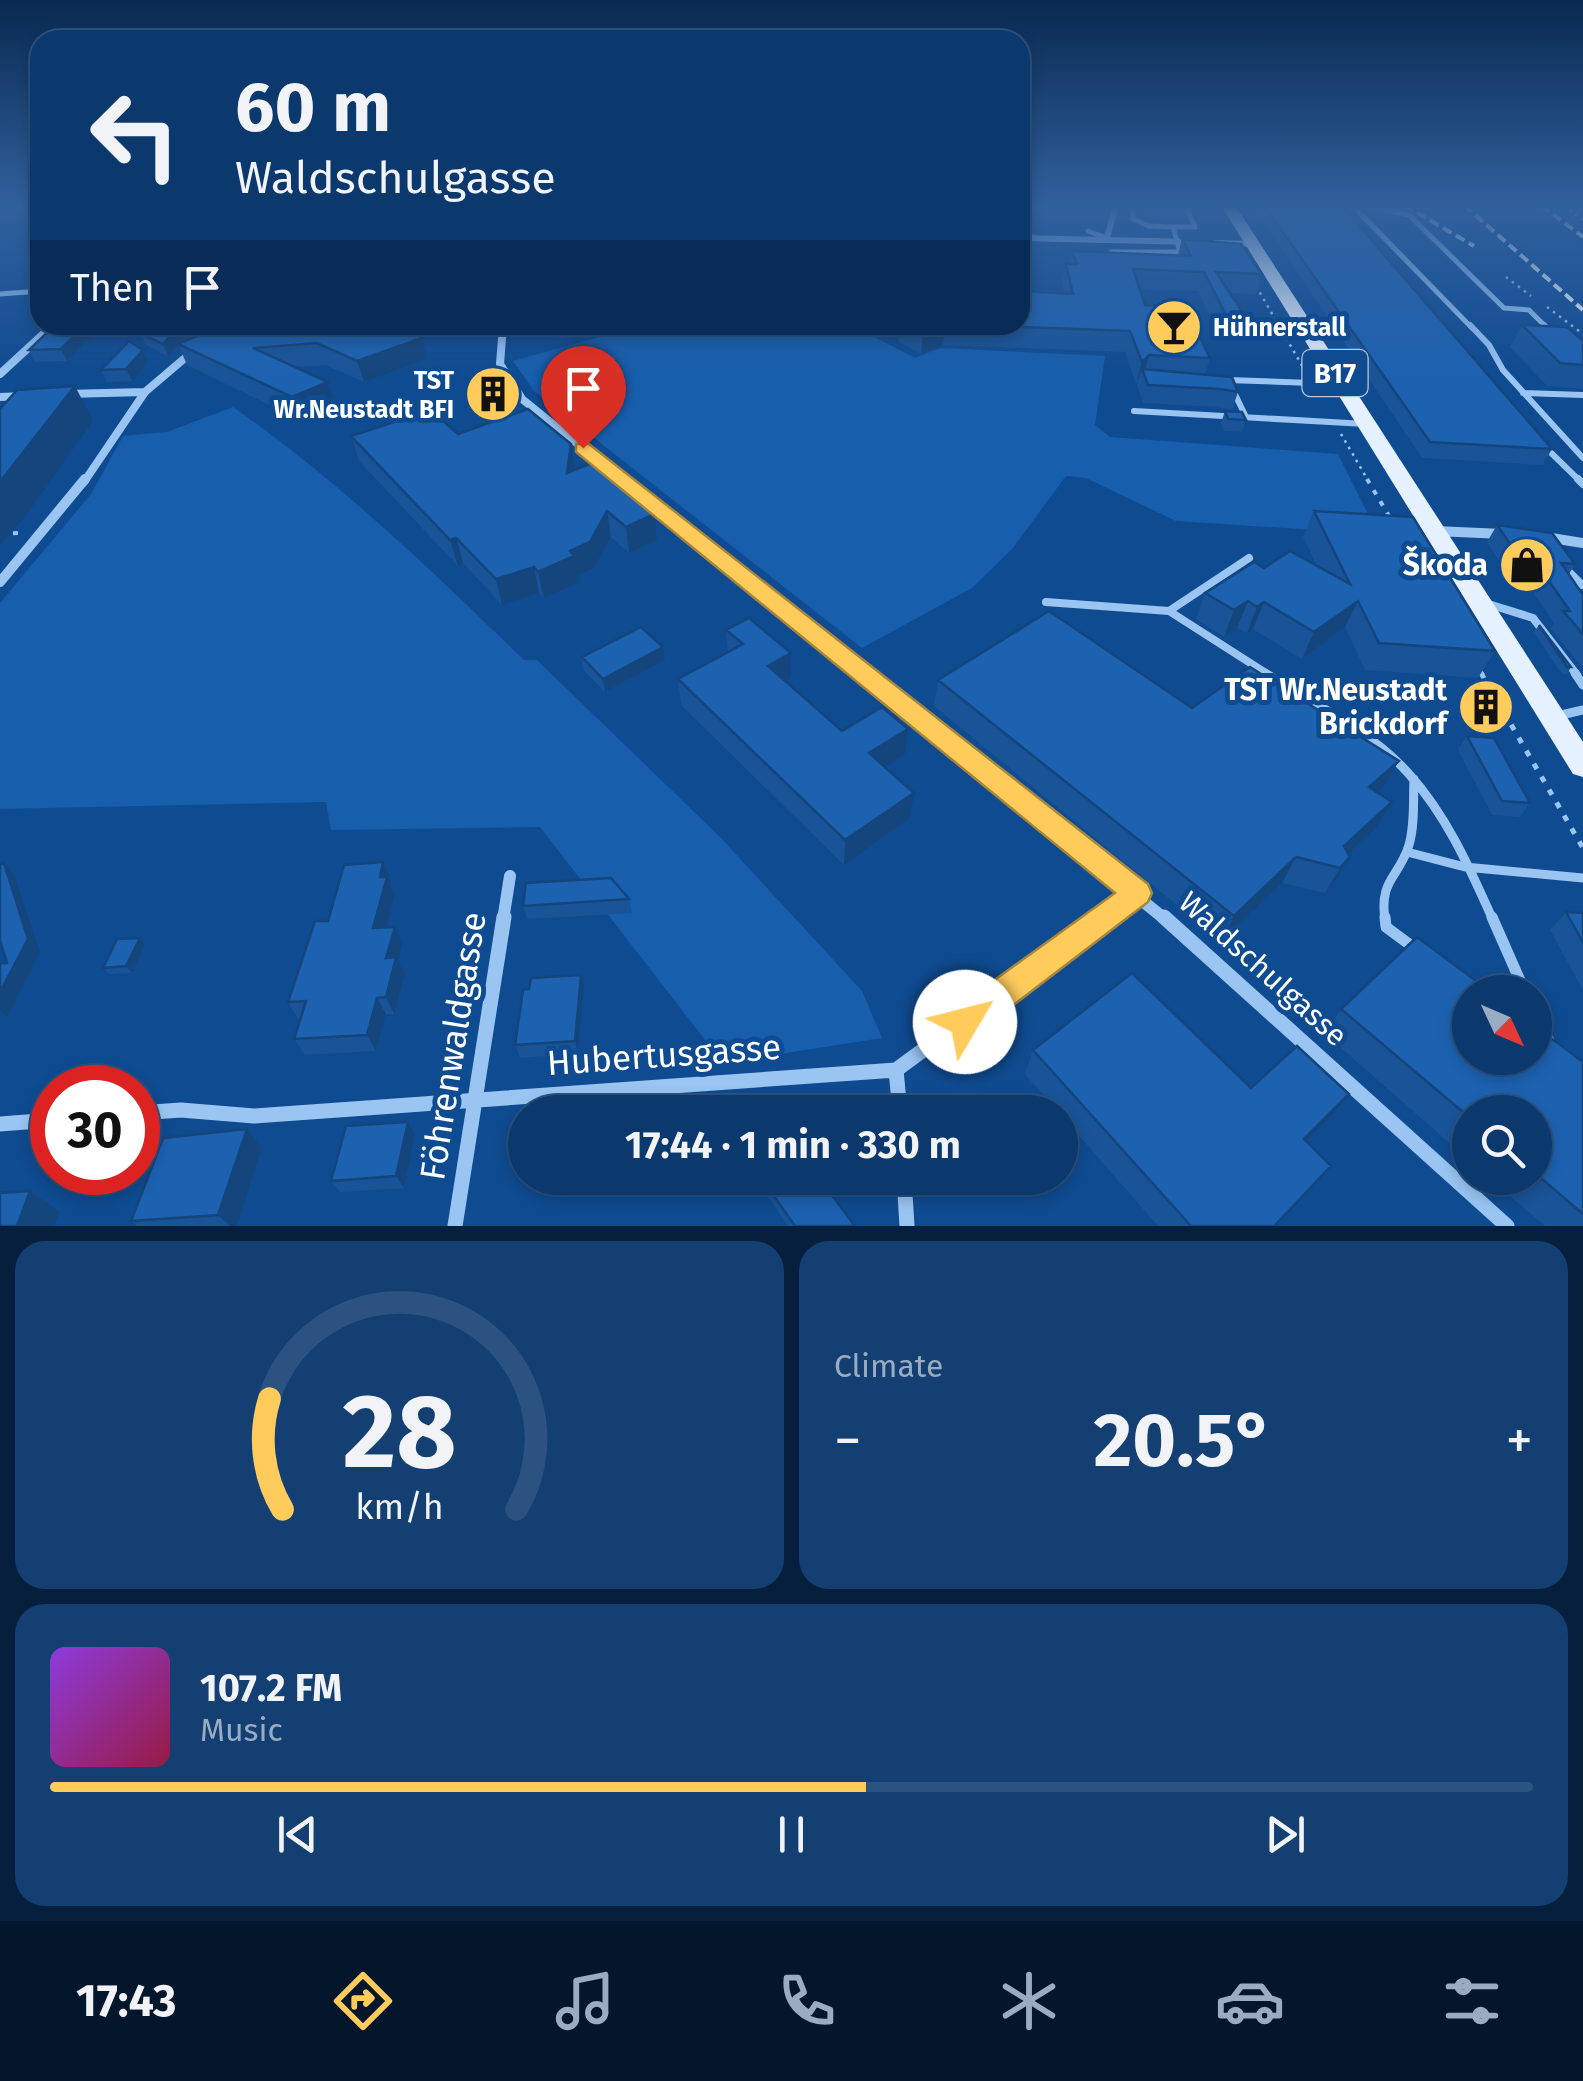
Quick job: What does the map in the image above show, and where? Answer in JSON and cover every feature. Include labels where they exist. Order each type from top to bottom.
[{"type":"main road","name":"B17","points":[[1264,262],[1583,766]]},
{"type":"street","points":[[0,374],[41,335]]},
{"type":"street","name":"Waldschulgasse","points":[[502,335],[500,364],[522,399],[1137,893],[1508,1226]]},
{"type":"street","points":[[0,582],[65,510],[145,392],[196,348]]},
{"type":"street","points":[[50,395],[145,392]]},
{"type":"street","points":[[0,396],[31,395]]},
{"type":"street","points":[[1433,531],[1524,536]]},
{"type":"street","points":[[1540,536],[1583,543]]},
{"type":"street","name":"Föhrenwaldgasse","points":[[455,1226],[510,876]]},
{"type":"street","points":[[898,1095],[896,1070],[1137,893]]},
{"type":"street","name":"Hubertusgasse","points":[[160,1111],[254,1116],[477,1097],[896,1070]]},
{"type":"street","points":[[0,1124],[30,1122]]},
{"type":"street","points":[[905,1195],[907,1226]]},
{"type":"lane","points":[[1170,262],[1172,268]]},
{"type":"lane","points":[[1408,262],[1488,345],[1523,393],[1583,458]]},
{"type":"lane","points":[[1458,262],[1504,308],[1529,310],[1556,337]]},
{"type":"lane","points":[[0,294],[30,292]]},
{"type":"lane","points":[[1246,417],[1228,380],[1341,384]]},
{"type":"lane","points":[[1214,387],[1232,388]]},
{"type":"lane","points":[[1523,393],[1583,396]]},
{"type":"lane","points":[[16,410],[31,395]]},
{"type":"lane","points":[[1134,411],[1366,424]]},
{"type":"lane","points":[[1536,436],[1583,484]]},
{"type":"lane","points":[[1540,536],[1549,548]]},
{"type":"lane","points":[[1169,611],[1249,558]]},
{"type":"lane","points":[[1558,560],[1580,585],[1567,589]]},
{"type":"lane","points":[[1478,601],[1512,604],[1537,617],[1583,685]]},
{"type":"lane","points":[[1046,602],[1169,611],[1384,750],[1414,778],[1465,866],[1518,975]]},
{"type":"lane","points":[[1552,717],[1583,710]]},
{"type":"lane","points":[[1414,778],[1406,852],[1381,888],[1386,926],[1434,963]]},
{"type":"lane","points":[[1406,852],[1465,866],[1583,878]]},
{"type":"lane","points":[[1552,1043],[1560,1050]]},
{"type":"path","points":[[1253,281],[1312,383]]},
{"type":"path","points":[[1334,422],[1394,524]]},
{"type":"path","points":[[0,534],[28,533]]},
{"type":"path","points":[[1474,661],[1583,848]]},
{"type":"shaded area","points":[[606,335],[870,335],[915,358],[940,348],[1105,356],[1095,425],[1110,437],[1338,454],[1378,534],[1176,521],[1086,478],[1066,476],[1012,549],[972,588],[862,648],[534,391],[513,361]]},
{"type":"shaded area","points":[[233,407],[347,496],[524,660],[537,660],[720,837],[862,991],[882,1038],[723,1063],[540,827],[331,830],[326,802],[0,809],[0,603],[91,494],[123,436],[167,432]]},
{"type":"building","points":[[1254,262],[1262,274],[1216,272],[1248,320],[1228,319],[1204,272],[1133,269],[1145,305],[1185,306],[1210,358],[1149,355],[1142,362],[1130,331],[1030,327],[1030,292],[1073,294],[1066,264]]},
{"type":"building","points":[[1304,262],[1390,262],[1552,449],[1430,442]]},
{"type":"building","points":[[1522,325],[1567,327],[1583,341],[1583,365],[1560,363]]},
{"type":"building","points":[[45,335],[75,335],[61,349],[29,350]]},
{"type":"building","points":[[143,335],[171,335],[163,344]]},
{"type":"building","points":[[199,335],[422,338],[357,361],[317,343],[253,348],[328,382],[292,397],[178,344]]},
{"type":"building","points":[[129,341],[143,350],[126,369],[101,370]]},
{"type":"building","points":[[1142,369],[1232,377],[1238,392],[1148,385]]},
{"type":"building","points":[[75,386],[0,482],[0,409],[17,390]]},
{"type":"building","points":[[528,409],[571,444],[567,473],[592,463],[655,514],[626,527],[607,511],[590,542],[570,551],[574,556],[538,572],[534,567],[496,579],[456,538],[450,540],[351,436],[431,410],[458,434]]},
{"type":"building","points":[[1225,411],[1242,412],[1246,420],[1228,419]]},
{"type":"building","points":[[1314,511],[1413,517],[1495,651],[1379,643],[1358,601],[1314,632],[1264,602],[1257,607],[1248,601],[1234,610],[1205,593],[1254,562],[1264,568],[1290,551],[1350,584]]},
{"type":"building","points":[[1497,525],[1552,533],[1575,564],[1561,563],[1583,595],[1583,634],[1563,611],[1570,611],[1544,574],[1530,573]]},
{"type":"building","points":[[1049,611],[1192,708],[1250,667],[1399,761],[1369,787],[1392,802],[1344,846],[1350,857],[1340,868],[1296,857],[1234,916],[938,680]]},
{"type":"building","points":[[749,618],[791,653],[768,666],[842,731],[882,707],[908,729],[869,753],[914,793],[845,840],[678,679],[743,644],[726,630]]},
{"type":"building","points":[[1539,625],[1571,667],[1567,667]]},
{"type":"building","points":[[641,627],[663,647],[603,679],[582,657]]},
{"type":"building","points":[[1467,736],[1494,738],[1530,803],[1502,801]]},
{"type":"building","points":[[383,862],[380,877],[387,877],[373,928],[395,927],[386,958],[396,957],[386,997],[377,998],[367,1035],[294,1039],[306,1001],[288,1002],[315,921],[328,921],[344,865]]},
{"type":"building","points":[[4,863],[28,939],[0,992],[0,963],[7,963],[0,940],[0,865]]},
{"type":"building","points":[[611,878],[629,899],[523,906],[526,883]]},
{"type":"building","points":[[1566,912],[1583,913],[1583,942]]},
{"type":"building","points":[[1417,937],[1468,975],[1452,975],[1452,1075],[1552,1075],[1552,1039],[1583,1062],[1583,1214],[1552,1188],[1552,1095],[1452,1095],[1452,1103],[1341,1009]]},
{"type":"building","points":[[140,938],[126,966],[103,968],[117,939]]},
{"type":"building","points":[[1132,973],[1251,1088],[1297,1046],[1349,1094],[1304,1139],[1331,1166],[1274,1226],[1191,1226],[1078,1100],[1078,1095],[1073,1095],[1033,1050]]},
{"type":"building","points":[[581,975],[575,1041],[515,1045],[523,990],[529,989],[531,978]]},
{"type":"building","points":[[408,1122],[396,1176],[331,1181],[346,1126]]},
{"type":"building","points":[[247,1129],[218,1215],[131,1221],[141,1195],[160,1195],[163,1138]]},
{"type":"building","points":[[30,1191],[17,1226],[0,1226],[0,1193]]},
{"type":"building","points":[[773,1195],[832,1195],[855,1226],[795,1226]]},
{"type":"railway","points":[[1529,262],[1583,310]]},
{"type":"place","name":"Hühnerstall","points":[[1174,327]]},
{"type":"place","name":"TST Wr.Neustadt BFI","points":[[493,394]]},
{"type":"place","name":"Škoda","points":[[1527,565]]},
{"type":"place","name":"TST Wr.Neustadt Brickdorf","points":[[1486,707]]},
{"type":"route","points":[[583,448],[1137,893],[965,1022]]}]
